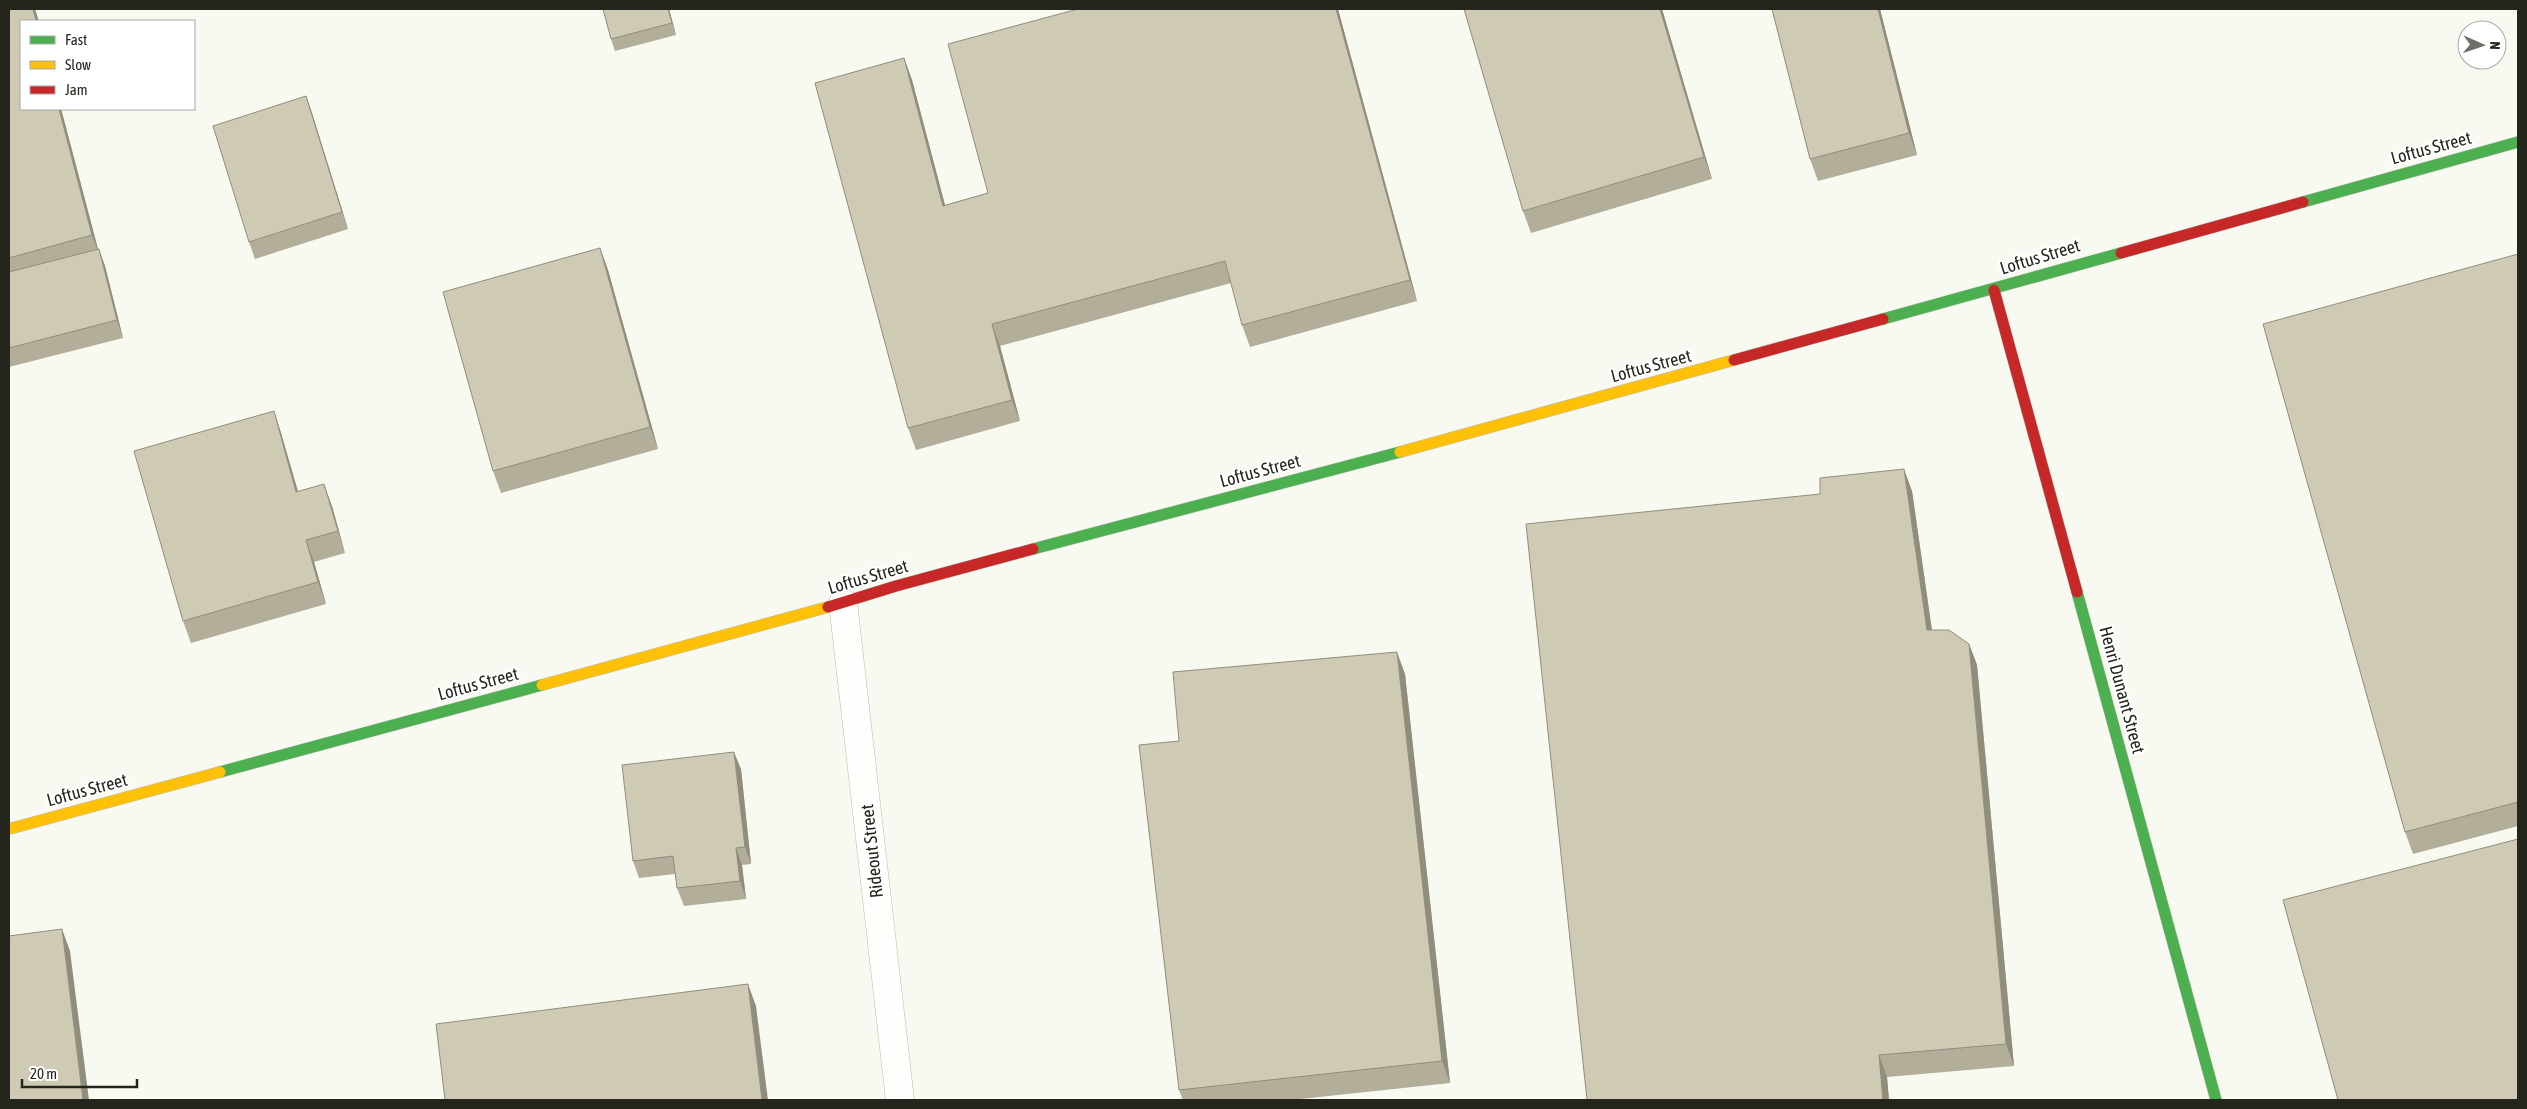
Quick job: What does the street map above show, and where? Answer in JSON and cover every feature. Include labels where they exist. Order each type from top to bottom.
[{"type":"street","name":"Loftus Street","points":[[9,830],[842,603],[896,586],[1487,429],[1994,290],[2103,257],[2518,142]]},
{"type":"street","name":"Henri Dunant Street","points":[[1994,290],[2216,1100]]},
{"type":"street","name":"Rideout Street","points":[[842,603],[900,1100]]},
{"type":"building","points":[[9,9],[33,9],[36,20],[20,20],[20,110],[59,110],[92,235],[9,258]]},
{"type":"building","points":[[603,9],[668,9],[672,23],[611,39]]},
{"type":"building","points":[[1078,9],[1336,9],[1410,280],[1242,325],[1225,261],[992,324],[1012,400],[908,428],[815,83],[904,58],[943,206],[988,193],[948,44]]},
{"type":"building","points":[[1464,9],[1660,9],[1704,157],[1523,211]]},
{"type":"building","points":[[1772,9],[1878,9],[1909,133],[1810,159]]},
{"type":"building","points":[[306,96],[342,212],[249,242],[213,126]]},
{"type":"building","points":[[600,248],[650,427],[493,471],[443,292]]},
{"type":"building","points":[[99,249],[117,320],[9,348],[9,272]]},
{"type":"building","points":[[2518,254],[2518,802],[2405,832],[2263,324]]},
{"type":"building","points":[[274,411],[296,492],[324,484],[338,531],[306,540],[318,582],[183,621],[134,451]]},
{"type":"building","points":[[1904,469],[1927,630],[1949,630],[1969,644],[2006,1044],[1879,1055],[1883,1100],[1587,1100],[1526,524],[1820,494],[1820,478]]},
{"type":"building","points":[[1397,652],[1442,1061],[1179,1090],[1139,745],[1179,741],[1173,672]]},
{"type":"building","points":[[734,752],[745,847],[736,848],[740,881],[677,888],[673,856],[633,861],[622,765]]},
{"type":"building","points":[[2518,839],[2518,1100],[2338,1100],[2283,900]]},
{"type":"building","points":[[62,929],[83,1100],[9,1100],[9,936]]},
{"type":"building","points":[[748,984],[762,1100],[445,1100],[436,1024]]},
{"type":"traffic: fast","points":[[2303,202],[2518,142]]},
{"type":"traffic: fast","points":[[1883,319],[2121,253]]},
{"type":"traffic: fast","points":[[1033,549],[1400,452]]},
{"type":"traffic: fast","points":[[2077,592],[2216,1100]]},
{"type":"traffic: fast","points":[[220,772],[542,685]]},
{"type":"traffic: slow","points":[[1400,452],[1734,360]]},
{"type":"traffic: slow","points":[[542,685],[828,607]]},
{"type":"traffic: slow","points":[[9,829],[220,772]]},
{"type":"traffic: jam","points":[[2121,253],[2303,202]]},
{"type":"traffic: jam","points":[[1994,290],[2077,592]]},
{"type":"traffic: jam","points":[[1734,360],[1883,319]]},
{"type":"traffic: jam","points":[[828,607],[896,586],[1033,549]]}]
